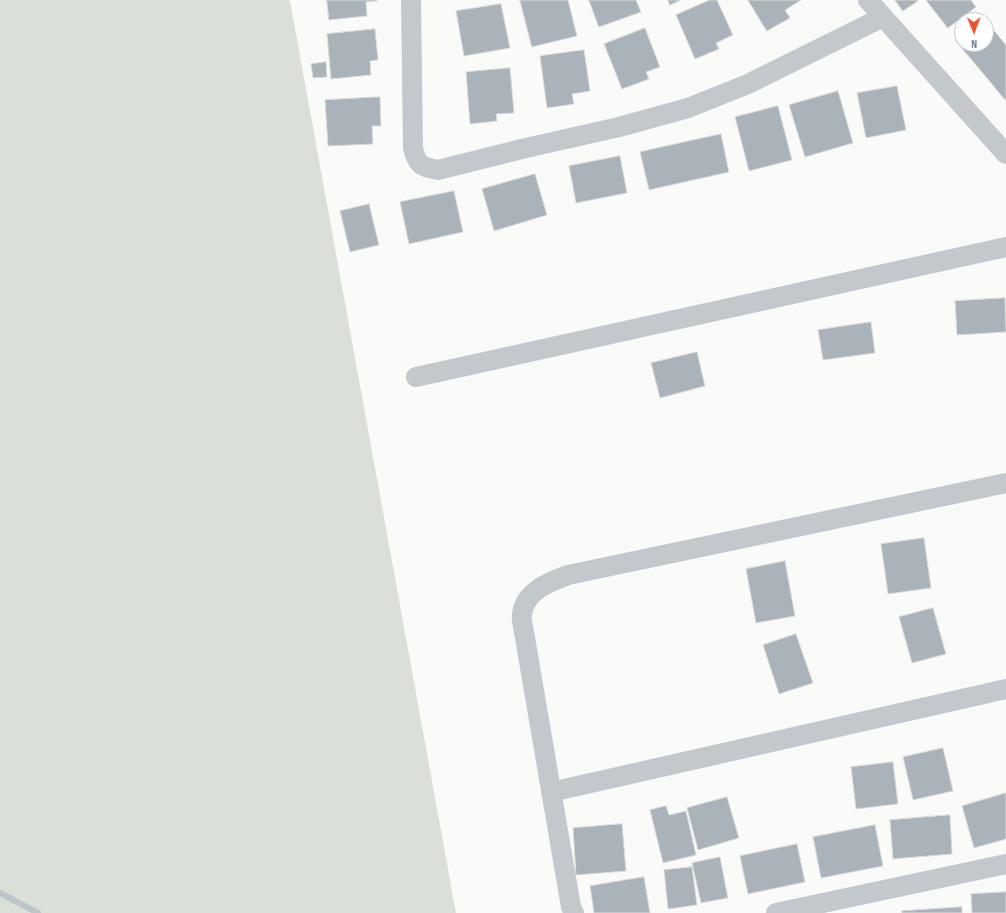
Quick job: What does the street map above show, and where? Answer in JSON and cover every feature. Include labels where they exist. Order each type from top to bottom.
[{"type":"street","points":[[411,0],[413,148],[416,159],[424,168],[438,170],[619,127],[688,108],[748,84],[883,17]]},
{"type":"street","points":[[868,0],[1006,154]]},
{"type":"street","points":[[416,377],[1006,247]]},
{"type":"street","points":[[574,913],[571,907],[524,632],[522,614],[526,601],[537,590],[548,583],[568,575],[1006,483]]},
{"type":"street","points":[[551,792],[1006,689]]},
{"type":"street","points":[[776,913],[1006,864]]},
{"type":"shaded area","points":[[0,0],[290,1],[456,913],[0,913]]},
{"type":"building","points":[[327,0],[377,1],[366,2],[367,16],[329,20]]},
{"type":"building","points":[[520,0],[568,0],[577,36],[532,47]]},
{"type":"building","points":[[589,0],[636,0],[641,12],[599,27]]},
{"type":"building","points":[[668,0],[681,0],[670,5]]},
{"type":"building","points":[[710,0],[717,0],[733,35],[716,43],[719,49],[695,59],[676,15]]},
{"type":"building","points":[[748,0],[801,0],[785,10],[790,18],[767,31]]},
{"type":"building","points":[[895,0],[917,0],[918,1],[903,11]]},
{"type":"building","points":[[926,0],[971,0],[976,7],[969,12],[954,12],[954,24],[948,28]]},
{"type":"building","points":[[501,4],[510,48],[464,56],[456,11]]},
{"type":"building","points":[[645,28],[660,67],[646,72],[649,79],[622,89],[604,44]]},
{"type":"building","points":[[375,29],[378,60],[370,61],[371,75],[331,79],[327,34]]},
{"type":"building","points":[[994,31],[1006,45],[1006,101],[965,52],[994,52]]},
{"type":"building","points":[[584,50],[590,91],[572,94],[574,104],[547,108],[540,56]]},
{"type":"building","points":[[326,62],[327,77],[313,78],[311,64]]},
{"type":"building","points":[[510,68],[514,113],[496,114],[497,121],[470,124],[466,72]]},
{"type":"building","points":[[897,86],[906,130],[866,138],[857,93]]},
{"type":"building","points":[[838,91],[853,143],[805,157],[789,105]]},
{"type":"building","points":[[380,97],[381,126],[372,126],[373,144],[328,146],[325,100]]},
{"type":"building","points":[[778,106],[792,160],[749,171],[735,117]]},
{"type":"building","points":[[721,134],[729,172],[649,190],[640,152]]},
{"type":"building","points":[[620,156],[627,193],[576,203],[569,166]]},
{"type":"building","points":[[535,174],[547,215],[494,231],[482,189]]},
{"type":"building","points":[[454,191],[463,232],[409,244],[400,202]]},
{"type":"building","points":[[369,204],[379,245],[350,252],[340,211]]},
{"type":"building","points":[[1005,298],[1006,332],[957,335],[955,301]]},
{"type":"building","points":[[871,322],[875,353],[823,360],[818,330]]},
{"type":"building","points":[[697,352],[705,386],[660,398],[651,363]]},
{"type":"building","points":[[924,538],[931,588],[888,594],[881,544]]},
{"type":"building","points":[[785,561],[795,616],[756,623],[746,569]]},
{"type":"building","points":[[933,608],[946,654],[912,663],[899,617]]},
{"type":"building","points":[[796,634],[813,683],[779,694],[763,645]]},
{"type":"building","points":[[943,748],[953,791],[913,800],[903,757]]},
{"type":"building","points":[[893,762],[898,804],[856,809],[851,767]]},
{"type":"building","points":[[1006,793],[1006,839],[974,848],[962,806]]},
{"type":"building","points":[[727,797],[739,838],[698,850],[687,808]]},
{"type":"building","points":[[666,806],[669,815],[686,811],[696,855],[663,863],[650,810]]},
{"type":"building","points":[[950,815],[952,854],[893,859],[890,820]]},
{"type":"building","points":[[622,824],[626,871],[576,875],[573,828]]},
{"type":"building","points":[[875,825],[883,866],[821,878],[813,837]]},
{"type":"building","points":[[797,844],[805,882],[748,894],[740,856]]},
{"type":"building","points":[[720,857],[728,898],[701,903],[692,863]]},
{"type":"building","points":[[692,867],[697,905],[668,909],[664,870]]},
{"type":"building","points":[[644,877],[650,913],[594,913],[590,886]]},
{"type":"building","points":[[1006,892],[1006,913],[972,913],[971,894]]},
{"type":"building","points":[[962,907],[962,913],[902,913],[902,911]]},
{"type":"waterway","points":[[0,893],[38,913]]}]
